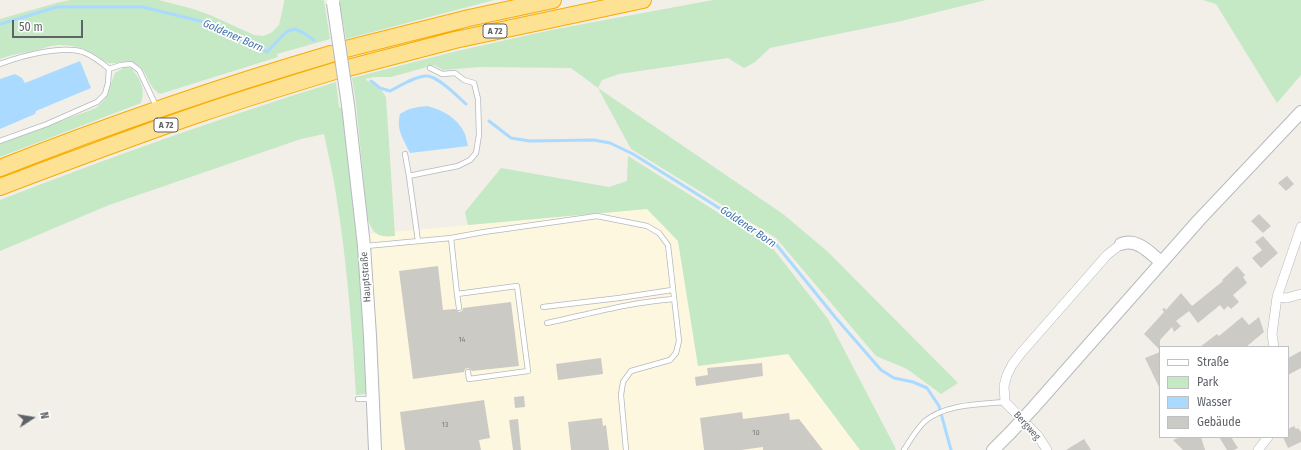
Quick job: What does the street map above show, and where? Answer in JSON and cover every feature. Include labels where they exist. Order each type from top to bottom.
[{"type":"highway","name":"A 72","points":[[0,168],[158,109],[338,51],[469,18],[553,0]]},
{"type":"highway","name":"A 72","points":[[0,187],[199,114],[268,91],[342,69],[455,40],[643,0]]},
{"type":"main road","name":"Hauptstraße","points":[[332,1],[348,105],[364,246],[375,450]]},
{"type":"main road","points":[[993,450],[1033,408],[1199,220],[1301,112]]},
{"type":"main road","points":[[1121,244],[1133,242],[1145,249],[1161,262]]},
{"type":"street","points":[[1274,346],[1272,334],[1277,297],[1301,227]]},
{"type":"street","points":[[1005,402],[1004,386],[1012,365],[1107,255],[1121,244]]},
{"type":"street","points":[[1277,297],[1287,298],[1301,294]]},
{"type":"street","name":"Bergweg","points":[[1005,402],[1038,436],[1047,450]]},
{"type":"street","points":[[1258,450],[1267,438]]},
{"type":"lane","points":[[0,64],[9,60],[62,49],[82,52],[96,58],[109,69]]},
{"type":"lane","points":[[109,69],[121,65],[131,64],[138,70],[158,109]]},
{"type":"lane","points":[[409,176],[458,166],[470,160],[476,153],[479,135],[478,99],[474,83],[464,80],[455,73],[442,74],[430,68]]},
{"type":"lane","points":[[0,141],[47,124],[97,102],[105,94],[108,83],[109,69]]},
{"type":"lane","points":[[405,154],[418,241]]},
{"type":"lane","points":[[364,246],[451,238],[597,216],[647,226],[659,233],[668,245],[679,342],[676,354],[670,360],[630,371],[623,382],[621,395],[626,450]]},
{"type":"lane","points":[[451,238],[459,308]]},
{"type":"lane","points":[[457,294],[517,286],[528,371],[469,379],[468,372]]},
{"type":"lane","points":[[543,307],[672,290]]},
{"type":"lane","points":[[547,323],[624,305],[674,299]]},
{"type":"lane","points":[[358,399],[373,399]]},
{"type":"lane","points":[[904,450],[917,430],[925,421],[937,414],[970,405],[1005,402]]},
{"type":"shaded area","points":[[647,209],[678,241],[698,366],[788,354],[860,450],[382,450],[377,330],[368,234]]},
{"type":"green space","points":[[70,0],[159,0],[193,9],[254,35],[263,36],[271,33],[279,25],[284,0],[324,0],[330,39],[277,54],[278,57],[160,94],[153,88],[144,72],[135,63],[127,61],[108,63],[85,49],[76,47],[63,45],[53,46],[0,59],[0,19]]},
{"type":"green space","points":[[339,0],[494,0],[346,39]]},
{"type":"green space","points":[[713,0],[986,0],[901,21],[770,48],[755,62],[744,68],[728,58],[619,74],[602,80],[598,88],[571,68],[481,67],[443,70],[434,65],[391,77],[374,77],[365,79],[382,91],[386,97],[395,236],[380,235],[371,227],[367,216],[356,103],[352,78],[453,52],[551,30]]},
{"type":"green space","points":[[1203,0],[1301,0],[1301,75],[1277,103],[1216,4]]},
{"type":"green space","points":[[125,67],[131,68],[141,84],[143,93],[141,103],[0,157],[0,144],[96,108],[105,99],[115,73]]},
{"type":"green space","points":[[336,82],[339,107],[342,108],[358,249],[366,355],[366,394],[356,395],[351,320],[340,219],[324,134],[301,139],[109,205],[0,251],[0,200],[167,138]]},
{"type":"green space","points":[[598,88],[783,214],[828,252],[958,383],[941,394],[907,369],[876,356],[776,238],[631,149]]},
{"type":"green space","points":[[628,156],[771,246],[828,319],[896,449],[860,450],[788,354],[698,366],[678,241],[647,209],[468,225],[465,212],[501,168],[609,187],[627,181]]},
{"type":"water","points":[[80,61],[91,88],[36,111],[35,114],[0,129],[0,79],[15,74],[22,78],[25,83]]},
{"type":"water","points":[[427,106],[444,112],[454,119],[462,128],[468,146],[410,153],[400,129],[400,114],[413,108]]},
{"type":"building","points":[[1287,176],[1294,184],[1286,191],[1278,183]]},
{"type":"building","points":[[1259,214],[1271,226],[1263,233],[1251,221]]},
{"type":"building","points":[[1263,236],[1278,253],[1261,268],[1252,258],[1262,250],[1255,242]]},
{"type":"building","points":[[438,266],[443,310],[455,309],[459,312],[462,311],[463,308],[511,302],[519,366],[472,371],[468,368],[465,369],[464,372],[413,379],[399,271]]},
{"type":"building","points":[[1237,266],[1245,275],[1243,277],[1247,283],[1233,295],[1239,302],[1231,309],[1228,306],[1224,310],[1220,305],[1198,323],[1189,311],[1176,321],[1181,326],[1174,332],[1172,327],[1160,340],[1159,349],[1144,334],[1164,312],[1162,309],[1165,308],[1166,310],[1181,293],[1192,306],[1223,281],[1222,280]]},
{"type":"building","points":[[1242,317],[1249,325],[1259,317],[1264,332],[1247,346],[1201,346],[1217,334],[1219,336]]},
{"type":"building","points":[[1301,351],[1301,368],[1289,374],[1289,357]]},
{"type":"building","points":[[1159,352],[1159,387],[1145,358]]},
{"type":"building","points":[[601,358],[603,374],[558,380],[556,364]]},
{"type":"building","points":[[762,363],[763,376],[696,386],[695,377],[708,375],[707,368]]},
{"type":"building","points":[[524,396],[525,407],[515,408],[514,397]]},
{"type":"building","points":[[484,400],[490,438],[479,440],[481,450],[405,450],[400,412]]},
{"type":"building","points":[[742,412],[743,419],[789,413],[790,420],[799,419],[823,450],[763,450],[763,447],[741,450],[704,450],[700,418]]},
{"type":"building","points":[[602,418],[603,426],[606,425],[609,450],[571,450],[568,422]]},
{"type":"building","points":[[518,419],[521,450],[513,450],[509,420]]},
{"type":"building","points":[[1294,426],[1296,429],[1298,428],[1301,432],[1301,442],[1288,448],[1283,438],[1289,438],[1289,428]]},
{"type":"building","points":[[1178,438],[1201,438],[1205,450],[1183,450],[1173,440]]},
{"type":"building","points":[[1220,438],[1232,438],[1238,448],[1234,450],[1227,450]]},
{"type":"building","points":[[1084,439],[1091,450],[1066,450]]},
{"type":"waterway","name":"Goldener Born","points":[[0,24],[57,7],[143,7],[204,22],[267,52],[286,32],[294,29],[302,32],[314,40]]},
{"type":"waterway","name":"Goldener Born","points":[[371,81],[380,88],[390,91],[419,77],[433,77],[466,104]]},
{"type":"waterway","name":"Goldener Born","points":[[489,121],[511,138],[530,141],[594,140],[610,143],[633,154],[775,243],[835,317],[881,370],[894,378],[913,382],[927,388],[939,406],[951,450]]}]
